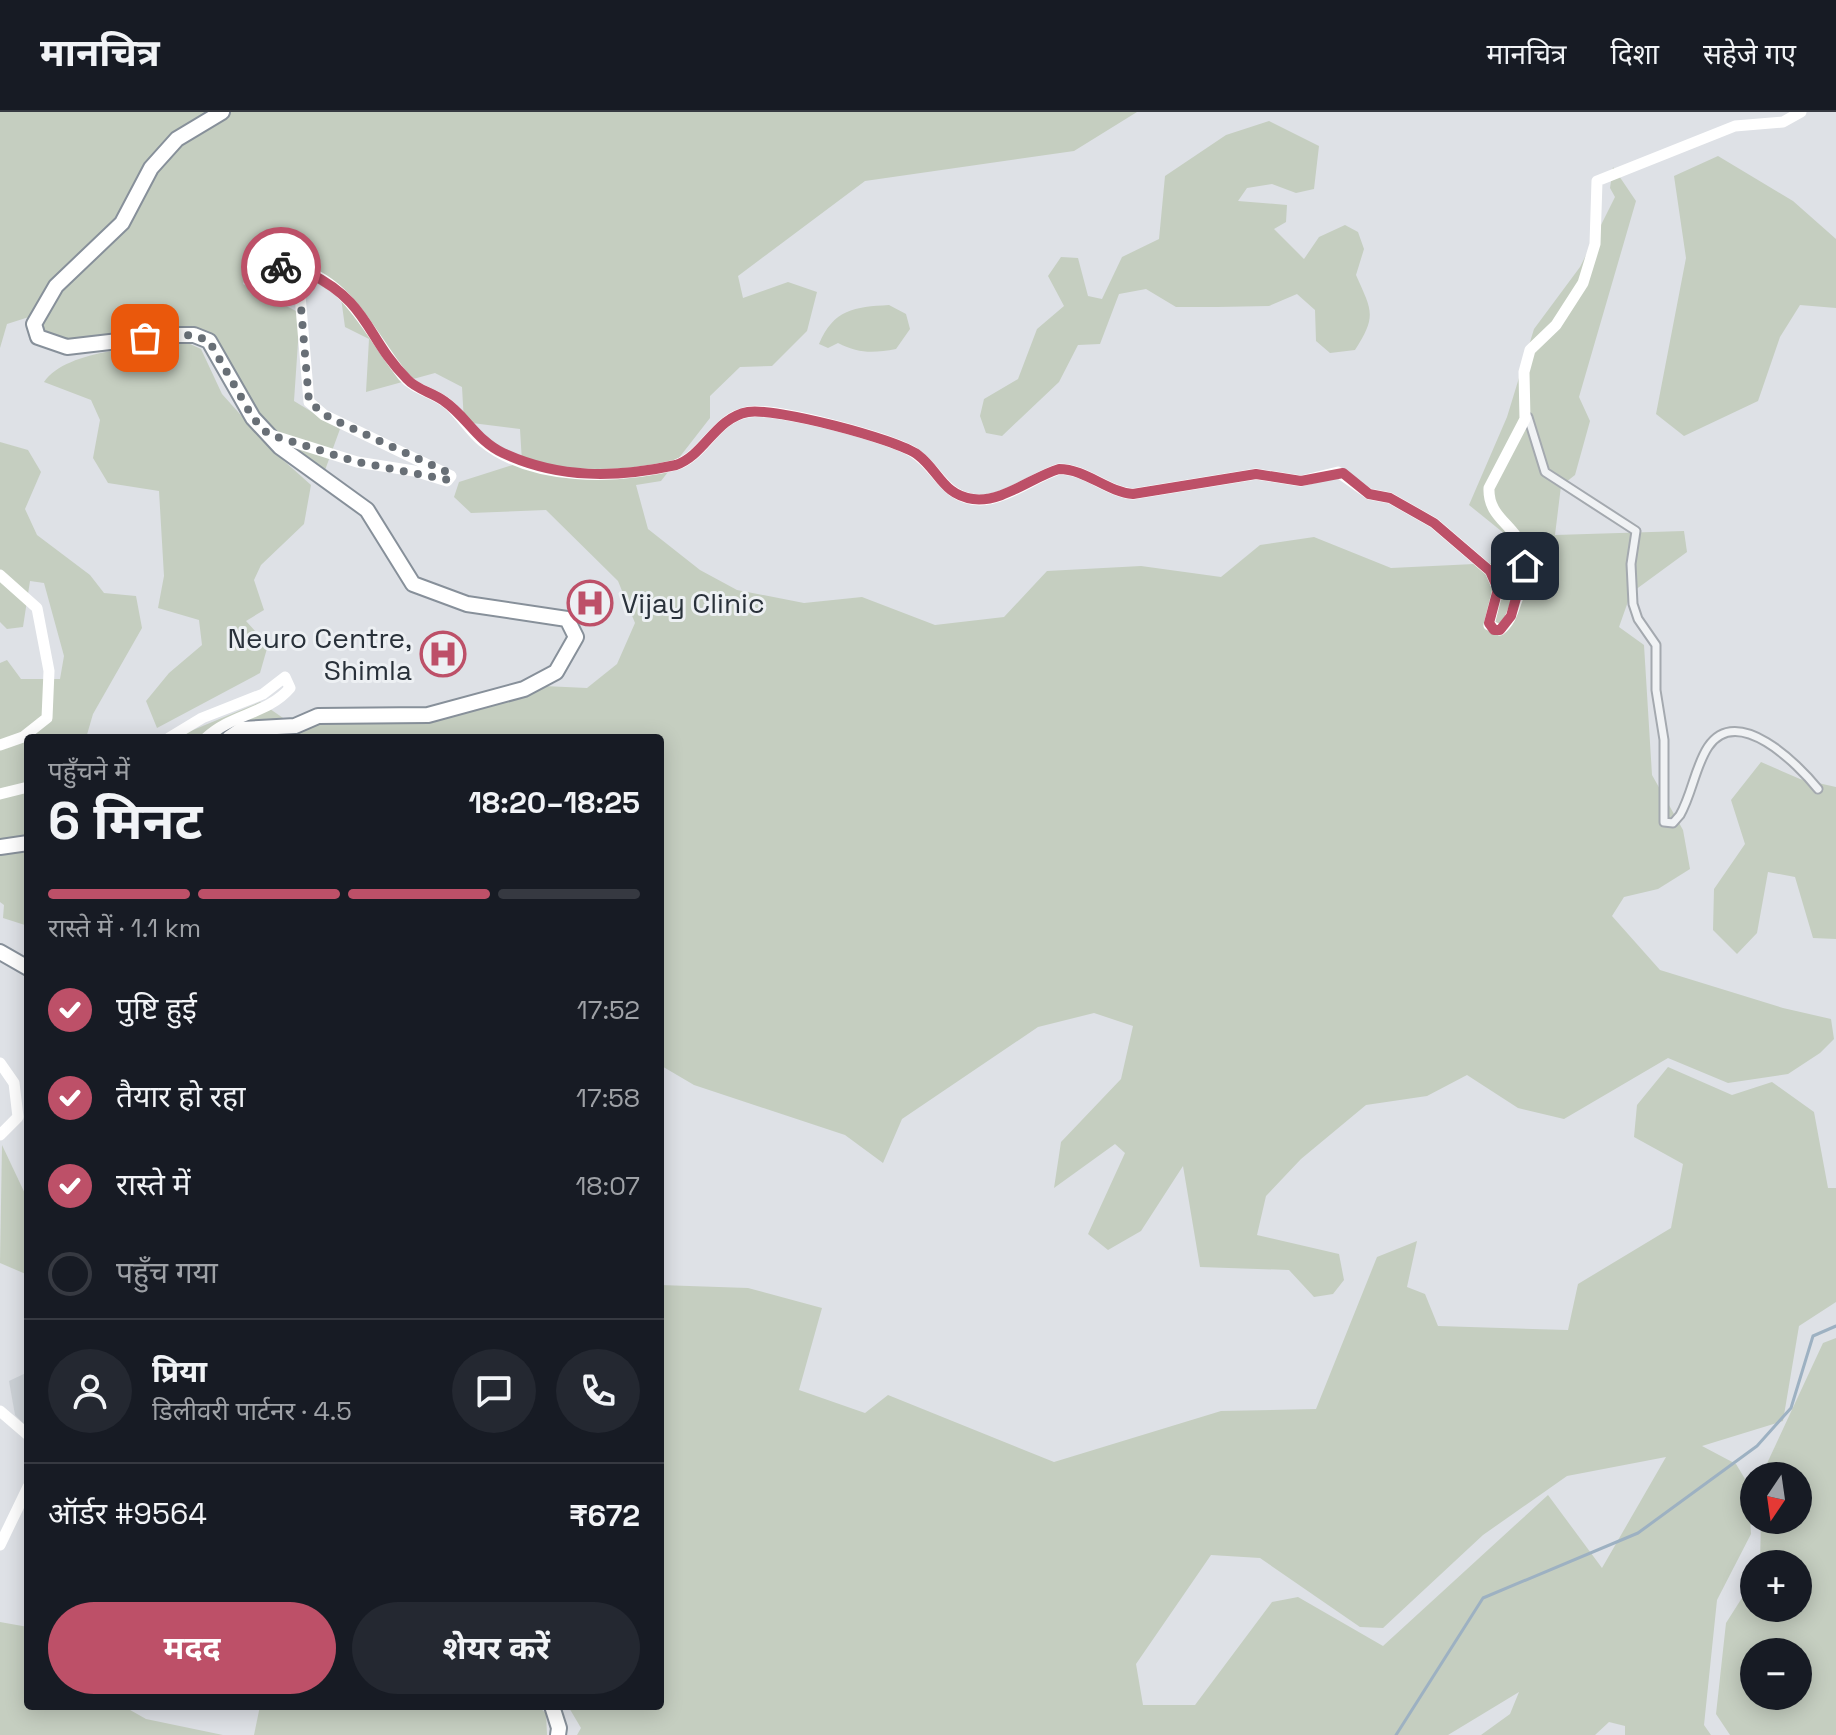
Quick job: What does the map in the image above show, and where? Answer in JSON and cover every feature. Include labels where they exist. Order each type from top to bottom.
[{"type":"highway","points":[[222,112],[177,139],[151,168],[122,223],[56,286],[34,324],[38,337],[67,347],[170,335],[194,335],[209,341],[253,418],[280,447],[367,510],[413,584],[467,604],[567,619],[576,637],[556,672],[524,689],[428,715],[318,716],[295,726],[242,729],[235,734]]},
{"type":"highway","points":[[0,847],[24,844]]},
{"type":"highway","points":[[0,952],[24,966]]},
{"type":"highway","points":[[553,1710],[558,1735]]},
{"type":"street","points":[[1801,112],[1783,122],[1735,126],[1597,181],[1594,250],[1578,295],[1556,325],[1530,350],[1524,372],[1526,411],[1545,472],[1636,531],[1631,564],[1633,604],[1638,619],[1656,645],[1656,690],[1664,740],[1664,822],[1670,824],[1680,815],[1710,744],[1733,731],[1746,732],[1788,757],[1818,789]]},
{"type":"street","points":[[268,434],[357,462],[414,471],[447,481],[451,476],[324,415],[309,402],[300,295],[280,273],[282,266],[291,265],[351,301],[409,382],[448,404],[492,447],[537,465],[578,476],[676,465],[688,460],[708,436],[733,417],[759,410],[902,445],[926,462],[943,485],[974,499],[991,498],[1059,469],[1070,469],[1118,491],[1133,494],[1256,474],[1301,481],[1338,472],[1369,494],[1390,498],[1434,523],[1490,571],[1498,589],[1489,625],[1496,630],[1506,625],[1511,616],[1523,579],[1525,557],[1520,538],[1490,501],[1489,488],[1521,430],[1526,411]]},
{"type":"street","points":[[0,575],[37,608],[49,671],[47,718],[27,734]]},
{"type":"street","points":[[176,734],[202,718],[263,694],[285,677],[290,688],[280,700],[241,716],[212,734]]},
{"type":"street","points":[[0,745],[24,736]]},
{"type":"street","points":[[0,794],[24,788]]},
{"type":"street","points":[[0,1063],[14,1083],[18,1117],[0,1135]]},
{"type":"street","points":[[0,1411],[24,1432]]},
{"type":"street","points":[[0,1545],[4,1528],[24,1494]]},
{"type":"shaded area","points":[[24,1374],[24,1424],[15,1415],[9,1381]]},
{"type":"green space","points":[[0,112],[209,112],[175,136],[120,221],[53,284],[29,317],[7,324],[0,348]]},
{"type":"green space","points":[[220,112],[1137,112],[1074,151],[865,181],[738,276],[743,298],[788,282],[817,292],[807,331],[772,366],[740,367],[710,396],[710,418],[661,481],[636,485],[648,529],[700,570],[737,590],[804,603],[862,597],[935,625],[1004,617],[1047,571],[1141,566],[1221,577],[1260,545],[1314,537],[1391,568],[1516,562],[1521,547],[1469,505],[1507,417],[1534,329],[1580,267],[1615,197],[1610,188],[1613,167],[1636,201],[1579,397],[1590,421],[1575,475],[1561,486],[1555,535],[1684,531],[1687,552],[1631,593],[1619,627],[1644,645],[1652,775],[1683,830],[1690,869],[1658,889],[1624,897],[1612,916],[1660,970],[1783,1008],[1831,1019],[1834,1039],[1820,1053],[1788,1074],[1728,1083],[1668,1058],[1564,1119],[1518,1108],[1467,1075],[1427,1096],[1366,1105],[1301,1159],[1266,1196],[1257,1235],[1339,1254],[1344,1280],[1333,1294],[1314,1297],[1289,1270],[1200,1267],[1183,1166],[1141,1231],[1108,1250],[1088,1234],[1125,1153],[1115,1144],[1054,1188],[1061,1142],[1121,1079],[1133,1026],[1094,1013],[1038,1027],[902,1119],[883,1163],[845,1135],[694,1085],[664,1067],[664,734],[184,734],[260,702],[296,727],[318,717],[428,717],[544,686],[587,688],[617,664],[635,623],[618,581],[546,510],[471,513],[454,497],[459,482],[522,462],[520,429],[464,422],[462,387],[435,373],[366,392],[369,339],[345,327],[341,298],[253,244],[243,284],[300,313],[294,401],[340,429],[324,473],[281,445],[255,416],[210,339],[67,345],[39,335],[36,324],[58,287],[124,224],[153,169]]},
{"type":"green space","points":[[1269,121],[1319,146],[1314,189],[1296,193],[1272,184],[1247,188],[1238,201],[1287,205],[1286,222],[1274,229],[1304,259],[1319,237],[1345,225],[1358,232],[1364,249],[1356,275],[1370,313],[1367,329],[1355,350],[1330,353],[1316,341],[1315,310],[1297,294],[1269,306],[1176,307],[1146,289],[1119,294],[1100,344],[1078,345],[1059,382],[1002,436],[986,433],[980,416],[984,399],[1018,379],[1037,329],[1064,306],[1048,276],[1061,257],[1078,258],[1088,296],[1102,299],[1122,257],[1159,239],[1165,176],[1226,135]]},
{"type":"green space","points":[[1718,156],[1793,201],[1836,239],[1836,308],[1800,305],[1780,337],[1758,401],[1684,436],[1656,414],[1686,258],[1674,176]]},
{"type":"green space","points":[[889,305],[906,314],[910,329],[896,349],[867,352],[838,343],[828,348],[819,344],[831,323],[846,312]]},
{"type":"green space","points":[[188,343],[201,349],[222,394],[273,451],[311,485],[304,524],[261,565],[254,580],[264,610],[246,621],[268,645],[260,673],[157,728],[146,701],[169,673],[202,645],[199,620],[158,608],[164,576],[159,491],[108,483],[93,458],[100,420],[91,400],[44,382],[55,371],[90,356],[131,348]]},
{"type":"green space","points":[[0,442],[28,450],[41,472],[25,509],[37,535],[90,575],[104,593],[136,596],[142,628],[93,714],[87,734],[24,734],[24,925],[3,918],[4,905],[0,902],[0,663],[7,660],[21,679],[60,679],[64,656],[44,583],[30,581],[23,627],[7,629],[0,622]]},
{"type":"green space","points":[[1761,762],[1800,779],[1836,787],[1836,939],[1813,938],[1795,877],[1768,872],[1757,933],[1737,954],[1713,930],[1714,889],[1745,844],[1731,800]]},
{"type":"green space","points":[[1668,1067],[1732,1095],[1772,1082],[1814,1112],[1828,1188],[1836,1188],[1836,1302],[1799,1326],[1783,1421],[1702,1446],[1736,1464],[1740,1471],[1740,1534],[1751,1534],[1740,1550],[1717,1600],[1704,1725],[1711,1735],[1625,1735],[1625,1726],[1609,1722],[1595,1735],[1481,1735],[1510,1714],[1519,1692],[1448,1735],[577,1735],[581,1728],[570,1710],[664,1710],[664,1285],[748,1288],[822,1308],[799,1390],[865,1413],[888,1395],[1054,1462],[1221,1411],[1316,1409],[1377,1257],[1417,1241],[1407,1287],[1425,1294],[1438,1326],[1568,1330],[1578,1284],[1671,1228],[1683,1164],[1634,1137],[1637,1105]],"holes":[[[1666,1457],[1602,1568],[1548,1495],[1383,1646],[1298,1597],[1272,1602],[1195,1705],[1143,1705],[1136,1664],[1211,1555],[1260,1558],[1360,1627],[1383,1628],[1483,1535],[1567,1476]]]},
{"type":"green space","points":[[2,1145],[24,1192],[24,1273],[0,1263]]},
{"type":"green space","points":[[1836,1338],[1836,1735],[1730,1735],[1716,1714],[1726,1623],[1740,1601],[1740,1622],[1812,1622],[1812,1550],[1760,1550],[1761,1534],[1812,1534],[1812,1462],[1768,1462],[1823,1343]]},
{"type":"green space","points":[[0,1622],[24,1626],[24,1710],[130,1710],[146,1719],[223,1735],[0,1735]]},
{"type":"green space","points":[[259,1710],[542,1710],[546,1713],[547,1735],[254,1735]]},
{"type":"waterway","points":[[1396,1735],[1483,1598],[1638,1533],[1757,1446],[1791,1408],[1813,1336],[1836,1326]]},
{"type":"way so far","points":[[145,338],[194,335],[209,341],[253,418],[268,434],[357,462],[449,480],[449,473],[330,418],[309,402],[300,298],[281,275],[281,267]]},
{"type":"place","name":"Vijay Clinic","points":[[590,603]]},
{"type":"place","name":"Neuro Centre, Shimla","points":[[443,654]]},
{"type":"route","points":[[281,267],[291,265],[310,273],[351,301],[404,377],[448,404],[482,441],[503,453],[568,474],[578,476],[660,469],[683,463],[715,429],[733,417],[759,410],[771,411],[902,445],[926,462],[936,478],[953,493],[974,499],[991,498],[1059,469],[1083,473],[1118,491],[1133,494],[1256,474],[1301,481],[1334,472],[1343,473],[1369,494],[1390,498],[1434,523],[1490,571],[1498,589],[1489,623],[1494,630],[1500,630],[1509,621],[1525,566]]}]
